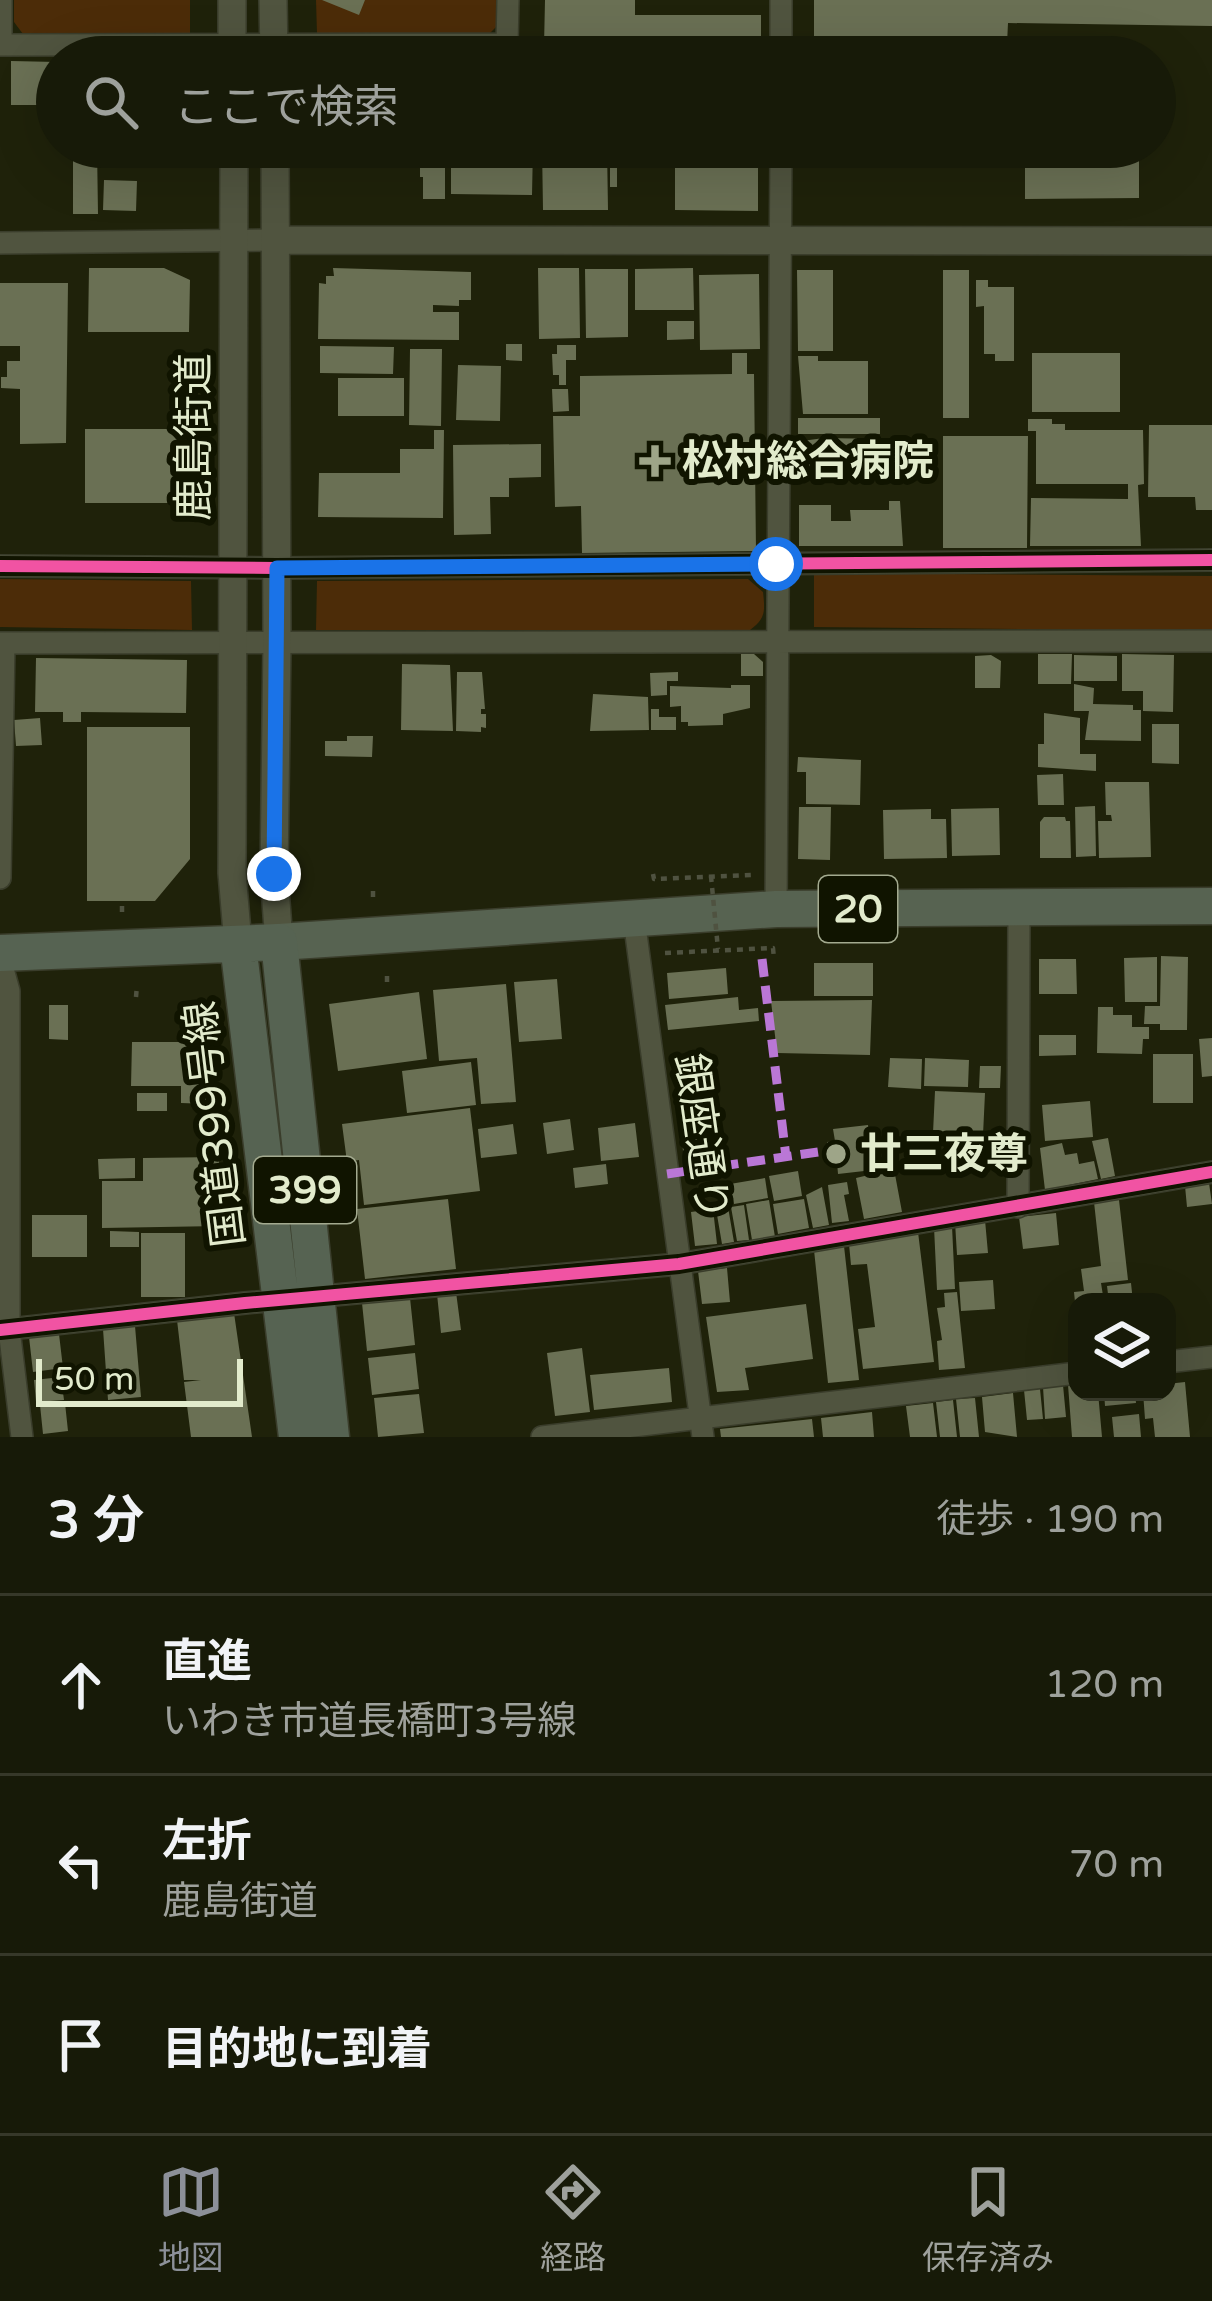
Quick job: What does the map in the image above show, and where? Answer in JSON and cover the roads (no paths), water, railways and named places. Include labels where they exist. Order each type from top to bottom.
[{"type":"highway","points":[[0,955],[279,942]]},
{"type":"highway","name":"国道399号線","points":[[279,942],[298,1298],[297,1437]]},
{"type":"highway","name":"国道399号線","points":[[238,944],[298,1298],[331,1437]]},
{"type":"main road","name":"20","points":[[279,942],[776,909],[1212,906]]},
{"type":"street","points":[[1,0],[1,45],[36,46]]},
{"type":"street","points":[[232,0],[232,36]]},
{"type":"street","points":[[273,0],[274,36]]},
{"type":"street","points":[[507,36],[508,0]]},
{"type":"street","points":[[781,0],[781,36]]},
{"type":"street","name":"鹿島街道","points":[[234,168],[232,872],[238,944]]},
{"type":"street","name":"鹿島街道","points":[[274,168],[278,642],[274,874],[279,942]]},
{"type":"street","points":[[776,909],[781,168]]},
{"type":"street","points":[[0,243],[1212,241]]},
{"type":"street","points":[[0,566],[1212,560]]},
{"type":"street","points":[[0,878],[2,643],[1212,641]]},
{"type":"street","points":[[1018,909],[1018,1207]]},
{"type":"street","name":"銀座通り","points":[[634,919],[701,1427]]},
{"type":"street","points":[[0,955],[9,992],[4,1329],[22,1437]]},
{"type":"street","points":[[4,1329],[679,1264],[1212,1172]]},
{"type":"street","points":[[1176,1361],[1212,1357]]},
{"type":"street","points":[[542,1437],[701,1427],[1068,1374]]},
{"type":"place","name":"松村総合病院","points":[[655,461]]},
{"type":"place","name":"廿三夜尊","points":[[836,1154]]}]
